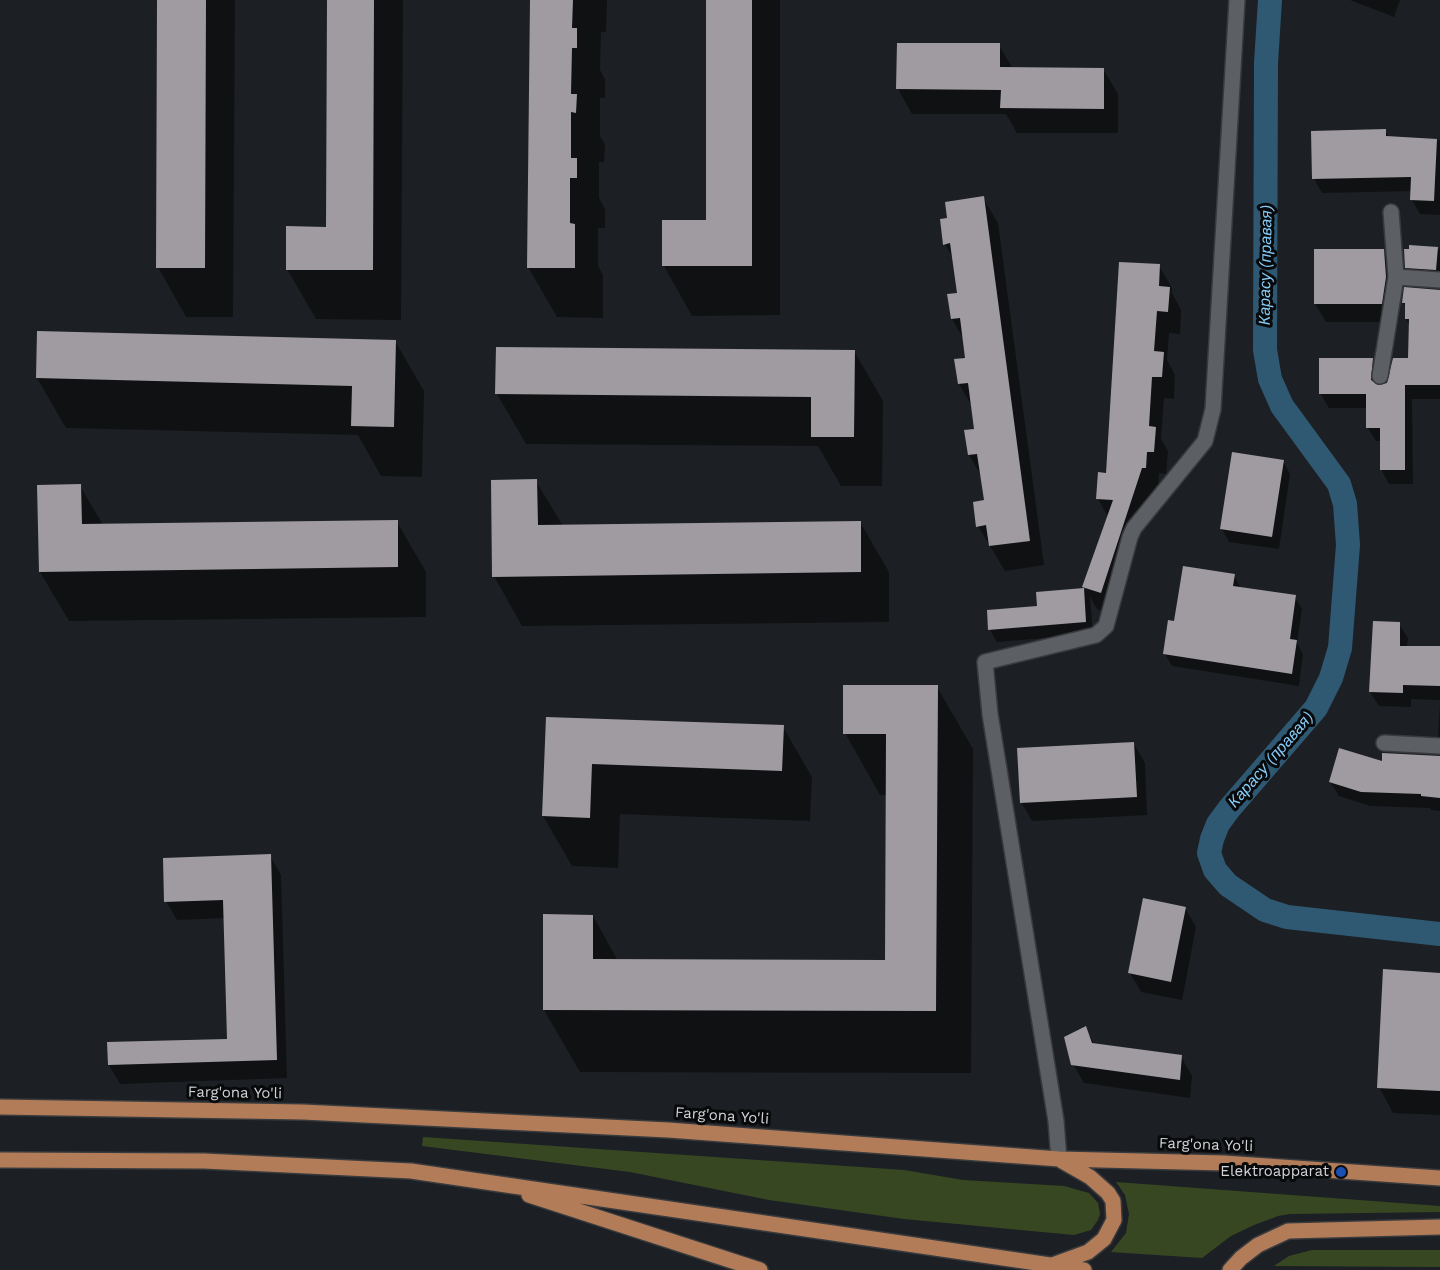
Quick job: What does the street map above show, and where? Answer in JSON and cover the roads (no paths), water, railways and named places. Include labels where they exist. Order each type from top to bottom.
[{"type":"main road","name":"Farg'ona Yo'li","points":[[0,1107],[303,1112],[609,1127],[1059,1159],[1224,1162],[1440,1178]]},
{"type":"main road","points":[[1042,1265],[1067,1260],[1088,1252],[1104,1239],[1114,1220],[1113,1201],[1108,1193],[1090,1177],[1059,1159]]},
{"type":"main road","points":[[0,1160],[204,1161],[411,1171],[1084,1270]]},
{"type":"main road","points":[[486,1181],[760,1270]]},
{"type":"main road","points":[[1230,1270],[1258,1245],[1288,1231],[1440,1227]]},
{"type":"street","points":[[1059,1159],[1054,1109],[990,714],[985,662],[1096,634],[1106,626],[1134,528],[1205,441],[1213,409],[1237,0]]},
{"type":"street","points":[[1380,376],[1396,277],[1390,212]]},
{"type":"street","points":[[1396,277],[1440,280]]},
{"type":"street","points":[[1384,743],[1440,746]]},
{"type":"waterway","name":"Карасу (правая)","points":[[1270,0],[1266,63],[1265,350],[1270,379],[1282,406],[1339,484],[1345,504],[1348,545],[1340,648],[1331,678],[1316,708],[1218,824],[1209,853],[1215,870],[1228,885],[1265,910],[1287,917],[1440,934]]},
{"type":"place","name":"Elektroapparat","points":[[1341,1172]]}]
